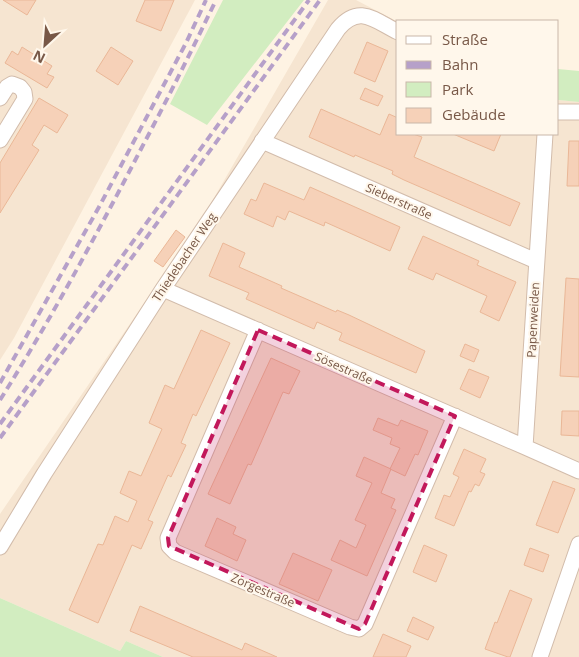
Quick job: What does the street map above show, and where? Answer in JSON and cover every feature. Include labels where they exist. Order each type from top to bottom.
[{"type":"street","name":"Thiedebacher Weg","points":[[0,547],[44,474],[163,289],[338,29],[347,19],[361,15],[396,31]]},
{"type":"street","points":[[0,98],[6,87],[12,84],[20,87],[24,92],[24,99],[0,140]]},
{"type":"street","points":[[559,112],[579,112]]},
{"type":"street","name":"Papenweiden","points":[[525,447],[544,135]]},
{"type":"street","name":"Sieberstraße","points":[[262,141],[536,261]]},
{"type":"street","name":"Sösestraße","points":[[163,289],[525,447]]},
{"type":"street","name":"Zorgestraße","points":[[258,330],[168,538],[169,546],[175,552],[350,627],[359,628],[365,624],[455,416]]},
{"type":"street","points":[[525,447],[579,471]]},
{"type":"street","points":[[540,657],[579,544]]},
{"type":"highlighted area","points":[[258,330],[455,416],[365,624],[359,629],[169,546],[168,538]]},
{"type":"shaded area","points":[[0,0],[195,0],[14,338],[0,360]]},
{"type":"shaded area","points":[[328,0],[356,0],[396,21],[396,135],[559,135],[559,100],[579,102],[579,657],[163,657],[126,641],[120,651],[0,598],[0,514],[203,217]]},
{"type":"green space","points":[[223,0],[304,0],[207,125],[170,104]]},
{"type":"green space","points":[[559,69],[579,71],[579,102],[559,100]]},
{"type":"green space","points":[[0,598],[120,651],[126,641],[163,657],[0,657]]},
{"type":"building","points":[[3,0],[36,0],[27,15]]},
{"type":"building","points":[[145,0],[174,0],[161,31],[136,21]]},
{"type":"building","points":[[367,42],[388,51],[375,82],[354,73]]},
{"type":"building","points":[[22,47],[52,66],[47,74],[54,77],[47,88],[5,63],[12,51],[18,55]]},
{"type":"building","points":[[111,47],[133,61],[118,85],[96,71]]},
{"type":"building","points":[[365,88],[383,96],[378,106],[360,99]]},
{"type":"building","points":[[39,98],[68,115],[57,133],[44,125],[32,145],[39,150],[0,213],[0,163]]},
{"type":"building","points":[[321,109],[380,135],[389,114],[396,117],[396,135],[416,135],[422,137],[414,157],[520,203],[510,226],[404,180],[392,174],[393,171],[355,155],[354,157],[309,137]]},
{"type":"building","points":[[455,135],[501,135],[494,151]]},
{"type":"building","points":[[569,141],[579,141],[579,186],[567,186]]},
{"type":"building","points":[[264,183],[304,200],[310,187],[400,227],[390,251],[325,222],[324,226],[289,211],[285,220],[277,216],[273,227],[244,214],[251,199],[256,201]]},
{"type":"building","points":[[176,230],[185,237],[163,267],[154,261]]},
{"type":"building","points":[[423,236],[479,261],[477,265],[516,282],[499,321],[480,312],[487,296],[436,273],[433,280],[408,269]]},
{"type":"building","points":[[223,243],[245,253],[239,267],[282,286],[281,288],[336,312],[337,310],[349,315],[425,351],[416,373],[339,340],[342,333],[317,322],[314,329],[246,299],[249,293],[209,276]]},
{"type":"building","points":[[566,278],[579,279],[579,377],[560,376]]},
{"type":"building","points":[[201,330],[230,343],[196,416],[193,414],[181,443],[186,445],[171,477],[168,475],[148,520],[153,522],[141,549],[132,545],[98,623],[69,610],[98,544],[103,545],[115,516],[128,522],[137,501],[120,493],[129,471],[141,476],[162,429],[149,423],[165,385],[174,389]]},
{"type":"building","points":[[465,344],[479,350],[474,362],[460,356]]},
{"type":"building","points":[[271,358],[300,371],[289,394],[283,392],[251,465],[248,464],[230,504],[208,494]]},
{"type":"building","points":[[469,369],[489,377],[480,398],[460,389]]},
{"type":"building","points":[[562,411],[579,411],[579,436],[561,435]]},
{"type":"building","points":[[378,418],[398,426],[401,420],[428,431],[418,455],[415,454],[405,476],[390,469],[400,448],[390,444],[392,438],[373,430]]},
{"type":"building","points":[[464,449],[486,459],[480,472],[485,474],[479,486],[475,484],[471,492],[469,491],[454,526],[435,518],[444,495],[450,497],[459,477],[453,474]]},
{"type":"building","points":[[364,457],[391,469],[381,493],[395,499],[391,508],[396,510],[367,576],[331,560],[340,540],[356,548],[366,525],[355,520],[372,483],[356,476]]},
{"type":"building","points":[[553,481],[575,489],[558,533],[536,525]]},
{"type":"building","points":[[217,518],[236,527],[233,534],[246,540],[237,561],[205,546]]},
{"type":"building","points":[[424,545],[447,555],[436,582],[413,572]]},
{"type":"building","points":[[530,548],[549,555],[543,572],[524,565]]},
{"type":"building","points":[[293,553],[332,570],[318,601],[279,584]]},
{"type":"building","points":[[510,590],[532,599],[510,657],[508,657],[485,649]]},
{"type":"building","points":[[140,606],[242,650],[245,643],[277,657],[193,657],[130,631]]},
{"type":"building","points":[[413,617],[434,627],[428,640],[407,631]]},
{"type":"building","points":[[383,634],[411,646],[406,657],[373,657]]},
{"type":"railway","points":[[0,383],[99,207],[186,43],[206,0]]},
{"type":"railway","points":[[0,400],[37,339],[90,244],[189,56],[216,0]]},
{"type":"railway","points":[[0,424],[309,0]]},
{"type":"railway","points":[[0,438],[320,0]]}]
